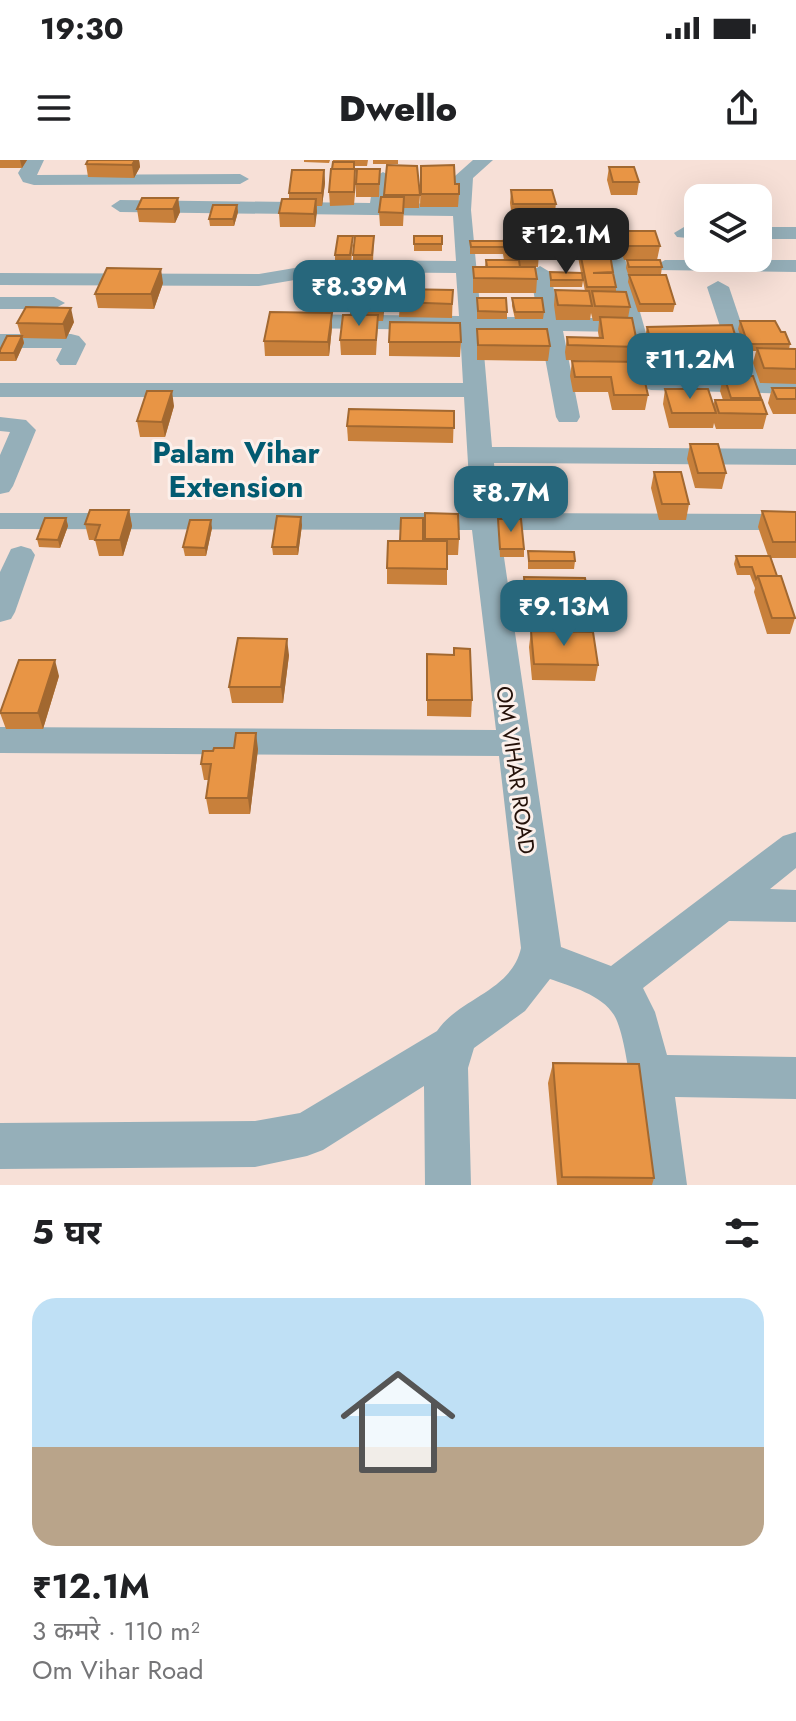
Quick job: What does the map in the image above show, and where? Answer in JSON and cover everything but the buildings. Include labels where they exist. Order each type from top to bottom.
[{"type":"street","points":[[35,160],[27,173],[34,180],[240,179]]},
{"type":"street","points":[[234,208],[245,160]]},
{"type":"street","name":"OM VIHAR ROAD","points":[[484,160],[464,176],[462,210],[485,522],[540,958]]},
{"type":"street","points":[[379,209],[383,177]]},
{"type":"street","points":[[120,206],[234,208],[326,202],[379,209],[462,210]]},
{"type":"street","points":[[772,233],[796,233]]},
{"type":"street","points":[[612,248],[647,379],[651,383],[796,387]]},
{"type":"street","points":[[0,279],[249,280],[282,278],[309,269],[342,266],[466,267]]},
{"type":"street","points":[[665,266],[796,266]]},
{"type":"street","points":[[540,272],[568,417]]},
{"type":"street","points":[[751,386],[710,288],[796,287]]},
{"type":"street","points":[[0,303],[54,303]]},
{"type":"street","points":[[285,321],[632,325]]},
{"type":"street","points":[[0,341],[71,341],[75,344],[68,360]]},
{"type":"street","points":[[0,390],[475,390]]},
{"type":"street","points":[[0,424],[17,425],[23,430],[0,486]]},
{"type":"street","points":[[480,455],[796,457]]},
{"type":"street","points":[[0,521],[796,522]]},
{"type":"street","points":[[0,612],[21,555]]},
{"type":"street","points":[[0,740],[511,743]]},
{"type":"street","points":[[614,987],[796,847]]},
{"type":"street","points":[[722,904],[796,906]]},
{"type":"street","points":[[448,1185],[446,1068],[452,1045],[459,1034],[532,977],[540,958],[614,987],[632,1003],[649,1076],[664,1185]]},
{"type":"street","points":[[0,1146],[255,1144],[307,1134],[452,1045]]},
{"type":"street","points":[[649,1076],[796,1078]]},
{"type":"district","name":"Palam Vihar Extension","points":[[236,470]]}]
